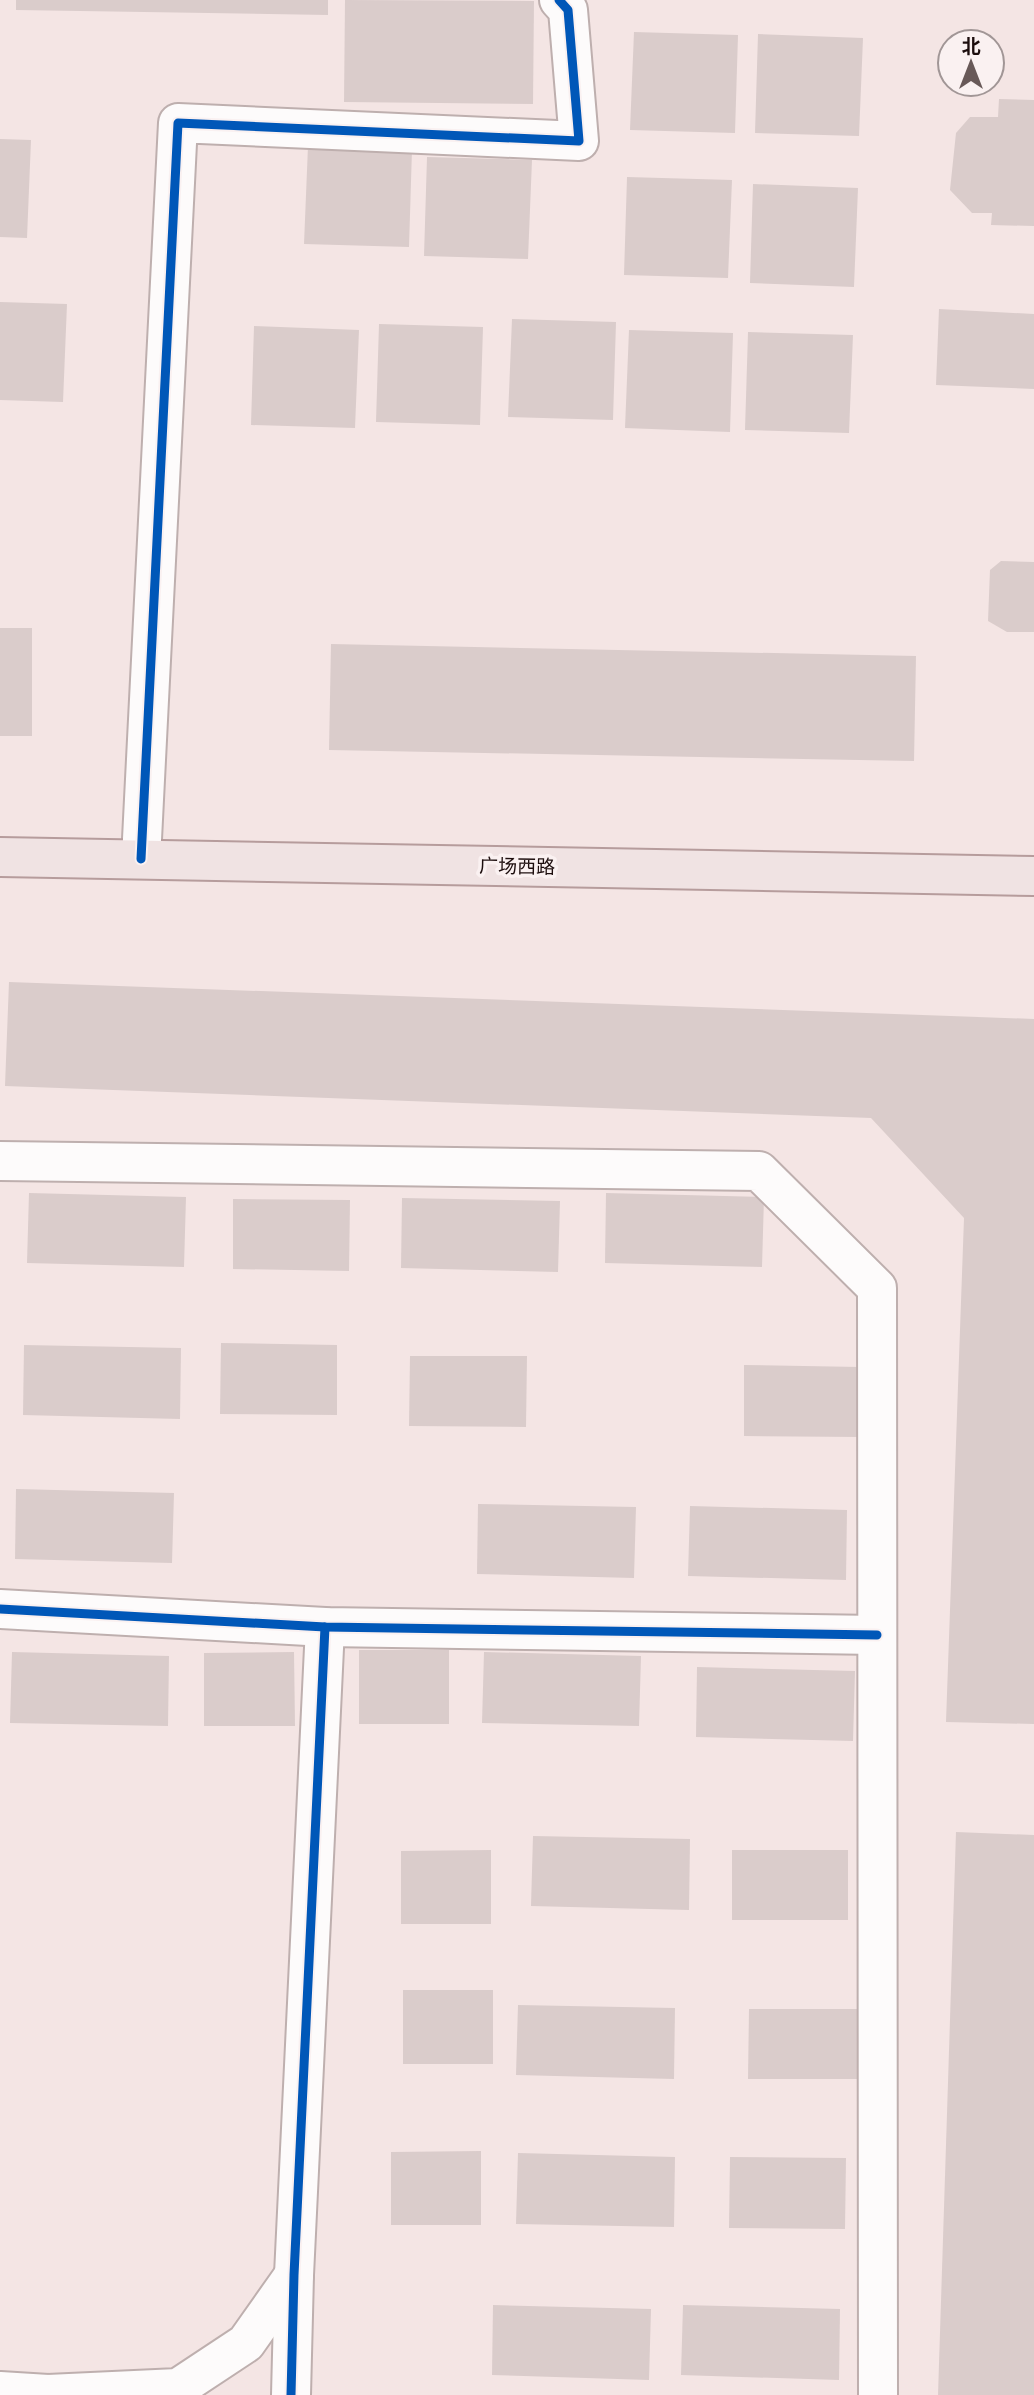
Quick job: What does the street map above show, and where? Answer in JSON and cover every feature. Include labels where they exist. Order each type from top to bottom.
[{"type":"main road","name":"广场西路","points":[[0,857],[1034,876]]},
{"type":"street","points":[[141,859],[178,123],[579,141],[568,10],[559,0]]},
{"type":"street","points":[[0,1161],[759,1171],[877,1289],[878,2395]]},
{"type":"street","points":[[0,1609],[325,1627],[877,1634]]},
{"type":"street","points":[[291,2395],[294,2275],[325,1627]]},
{"type":"street","points":[[0,2391],[48,2394],[178,2388],[246,2343],[294,2275]]},
{"type":"building","points":[[16,0],[328,0],[328,15],[16,10]]},
{"type":"building","points":[[345,0],[534,1],[533,104],[344,102]]},
{"type":"building","points":[[634,32],[738,35],[735,133],[630,130]]},
{"type":"building","points":[[758,34],[863,38],[859,136],[755,133]]},
{"type":"building","points":[[999,99],[1034,100],[1034,226],[991,225],[992,213],[972,213],[950,190],[956,133],[970,117],[998,117]]},
{"type":"building","points":[[0,139],[31,140],[27,238],[0,237]]},
{"type":"building","points":[[308,146],[412,149],[409,247],[304,244]]},
{"type":"building","points":[[427,157],[532,160],[528,259],[424,256]]},
{"type":"building","points":[[627,177],[732,180],[728,278],[624,275]]},
{"type":"building","points":[[753,184],[858,188],[854,287],[750,283]]},
{"type":"building","points":[[0,302],[67,304],[63,402],[0,400]]},
{"type":"building","points":[[939,309],[1034,314],[1034,389],[936,385]]},
{"type":"building","points":[[512,319],[616,322],[613,420],[508,417]]},
{"type":"building","points":[[379,324],[483,327],[480,425],[376,422]]},
{"type":"building","points":[[254,326],[359,330],[355,428],[251,425]]},
{"type":"building","points":[[629,330],[733,333],[730,432],[625,428]]},
{"type":"building","points":[[748,332],[853,335],[849,433],[745,430]]},
{"type":"building","points":[[1001,561],[1034,562],[1034,632],[1007,632],[988,621],[990,570]]},
{"type":"building","points":[[0,628],[32,628],[32,736],[0,736]]},
{"type":"building","points":[[331,644],[916,656],[914,761],[329,750]]},
{"type":"building","points":[[9,982],[1034,1019],[1034,1724],[946,1722],[964,1218],[871,1118],[5,1086]]},
{"type":"building","points":[[29,1193],[186,1197],[184,1267],[27,1263]]},
{"type":"building","points":[[606,1193],[764,1197],[762,1267],[605,1263]]},
{"type":"building","points":[[402,1198],[560,1201],[558,1272],[401,1268]]},
{"type":"building","points":[[233,1199],[350,1200],[349,1271],[233,1269]]},
{"type":"building","points":[[221,1343],[337,1345],[337,1415],[220,1414]]},
{"type":"building","points":[[24,1345],[181,1348],[180,1419],[23,1415]]},
{"type":"building","points":[[410,1356],[527,1356],[526,1427],[409,1426]]},
{"type":"building","points":[[744,1365],[860,1367],[860,1437],[744,1436]]},
{"type":"building","points":[[16,1489],[174,1493],[172,1563],[15,1559]]},
{"type":"building","points":[[478,1504],[636,1507],[634,1578],[477,1574]]},
{"type":"building","points":[[690,1506],[847,1510],[846,1580],[688,1576]]},
{"type":"building","points":[[359,1650],[449,1650],[449,1724],[359,1724]]},
{"type":"building","points":[[12,1652],[169,1656],[168,1726],[10,1723]]},
{"type":"building","points":[[294,1652],[295,1726],[204,1726],[204,1653]]},
{"type":"building","points":[[484,1652],[641,1656],[639,1726],[482,1723]]},
{"type":"building","points":[[697,1667],[855,1671],[853,1741],[696,1737]]},
{"type":"building","points":[[956,1832],[1034,1835],[1034,2395],[938,2395]]},
{"type":"building","points":[[533,1836],[690,1839],[689,1910],[531,1906]]},
{"type":"building","points":[[491,1850],[491,1924],[401,1924],[401,1851]]},
{"type":"building","points":[[732,1850],[848,1850],[848,1920],[732,1920]]},
{"type":"building","points":[[403,1990],[493,1990],[493,2064],[403,2064]]},
{"type":"building","points":[[518,2005],[675,2008],[674,2079],[516,2075]]},
{"type":"building","points":[[749,2009],[866,2009],[865,2079],[748,2079]]},
{"type":"building","points":[[481,2151],[481,2225],[391,2225],[391,2152]]},
{"type":"building","points":[[518,2153],[675,2157],[674,2227],[516,2224]]},
{"type":"building","points":[[730,2157],[846,2158],[845,2229],[729,2228]]},
{"type":"building","points":[[493,2305],[651,2309],[649,2380],[492,2375]]},
{"type":"building","points":[[683,2305],[840,2309],[839,2380],[681,2375]]},
{"type":"cycle path","points":[[141,859],[178,123],[579,141],[568,10],[559,0]]},
{"type":"cycle path","points":[[0,1609],[325,1627],[877,1635]]},
{"type":"cycle path","points":[[291,2395],[294,2275],[325,1627]]}]
